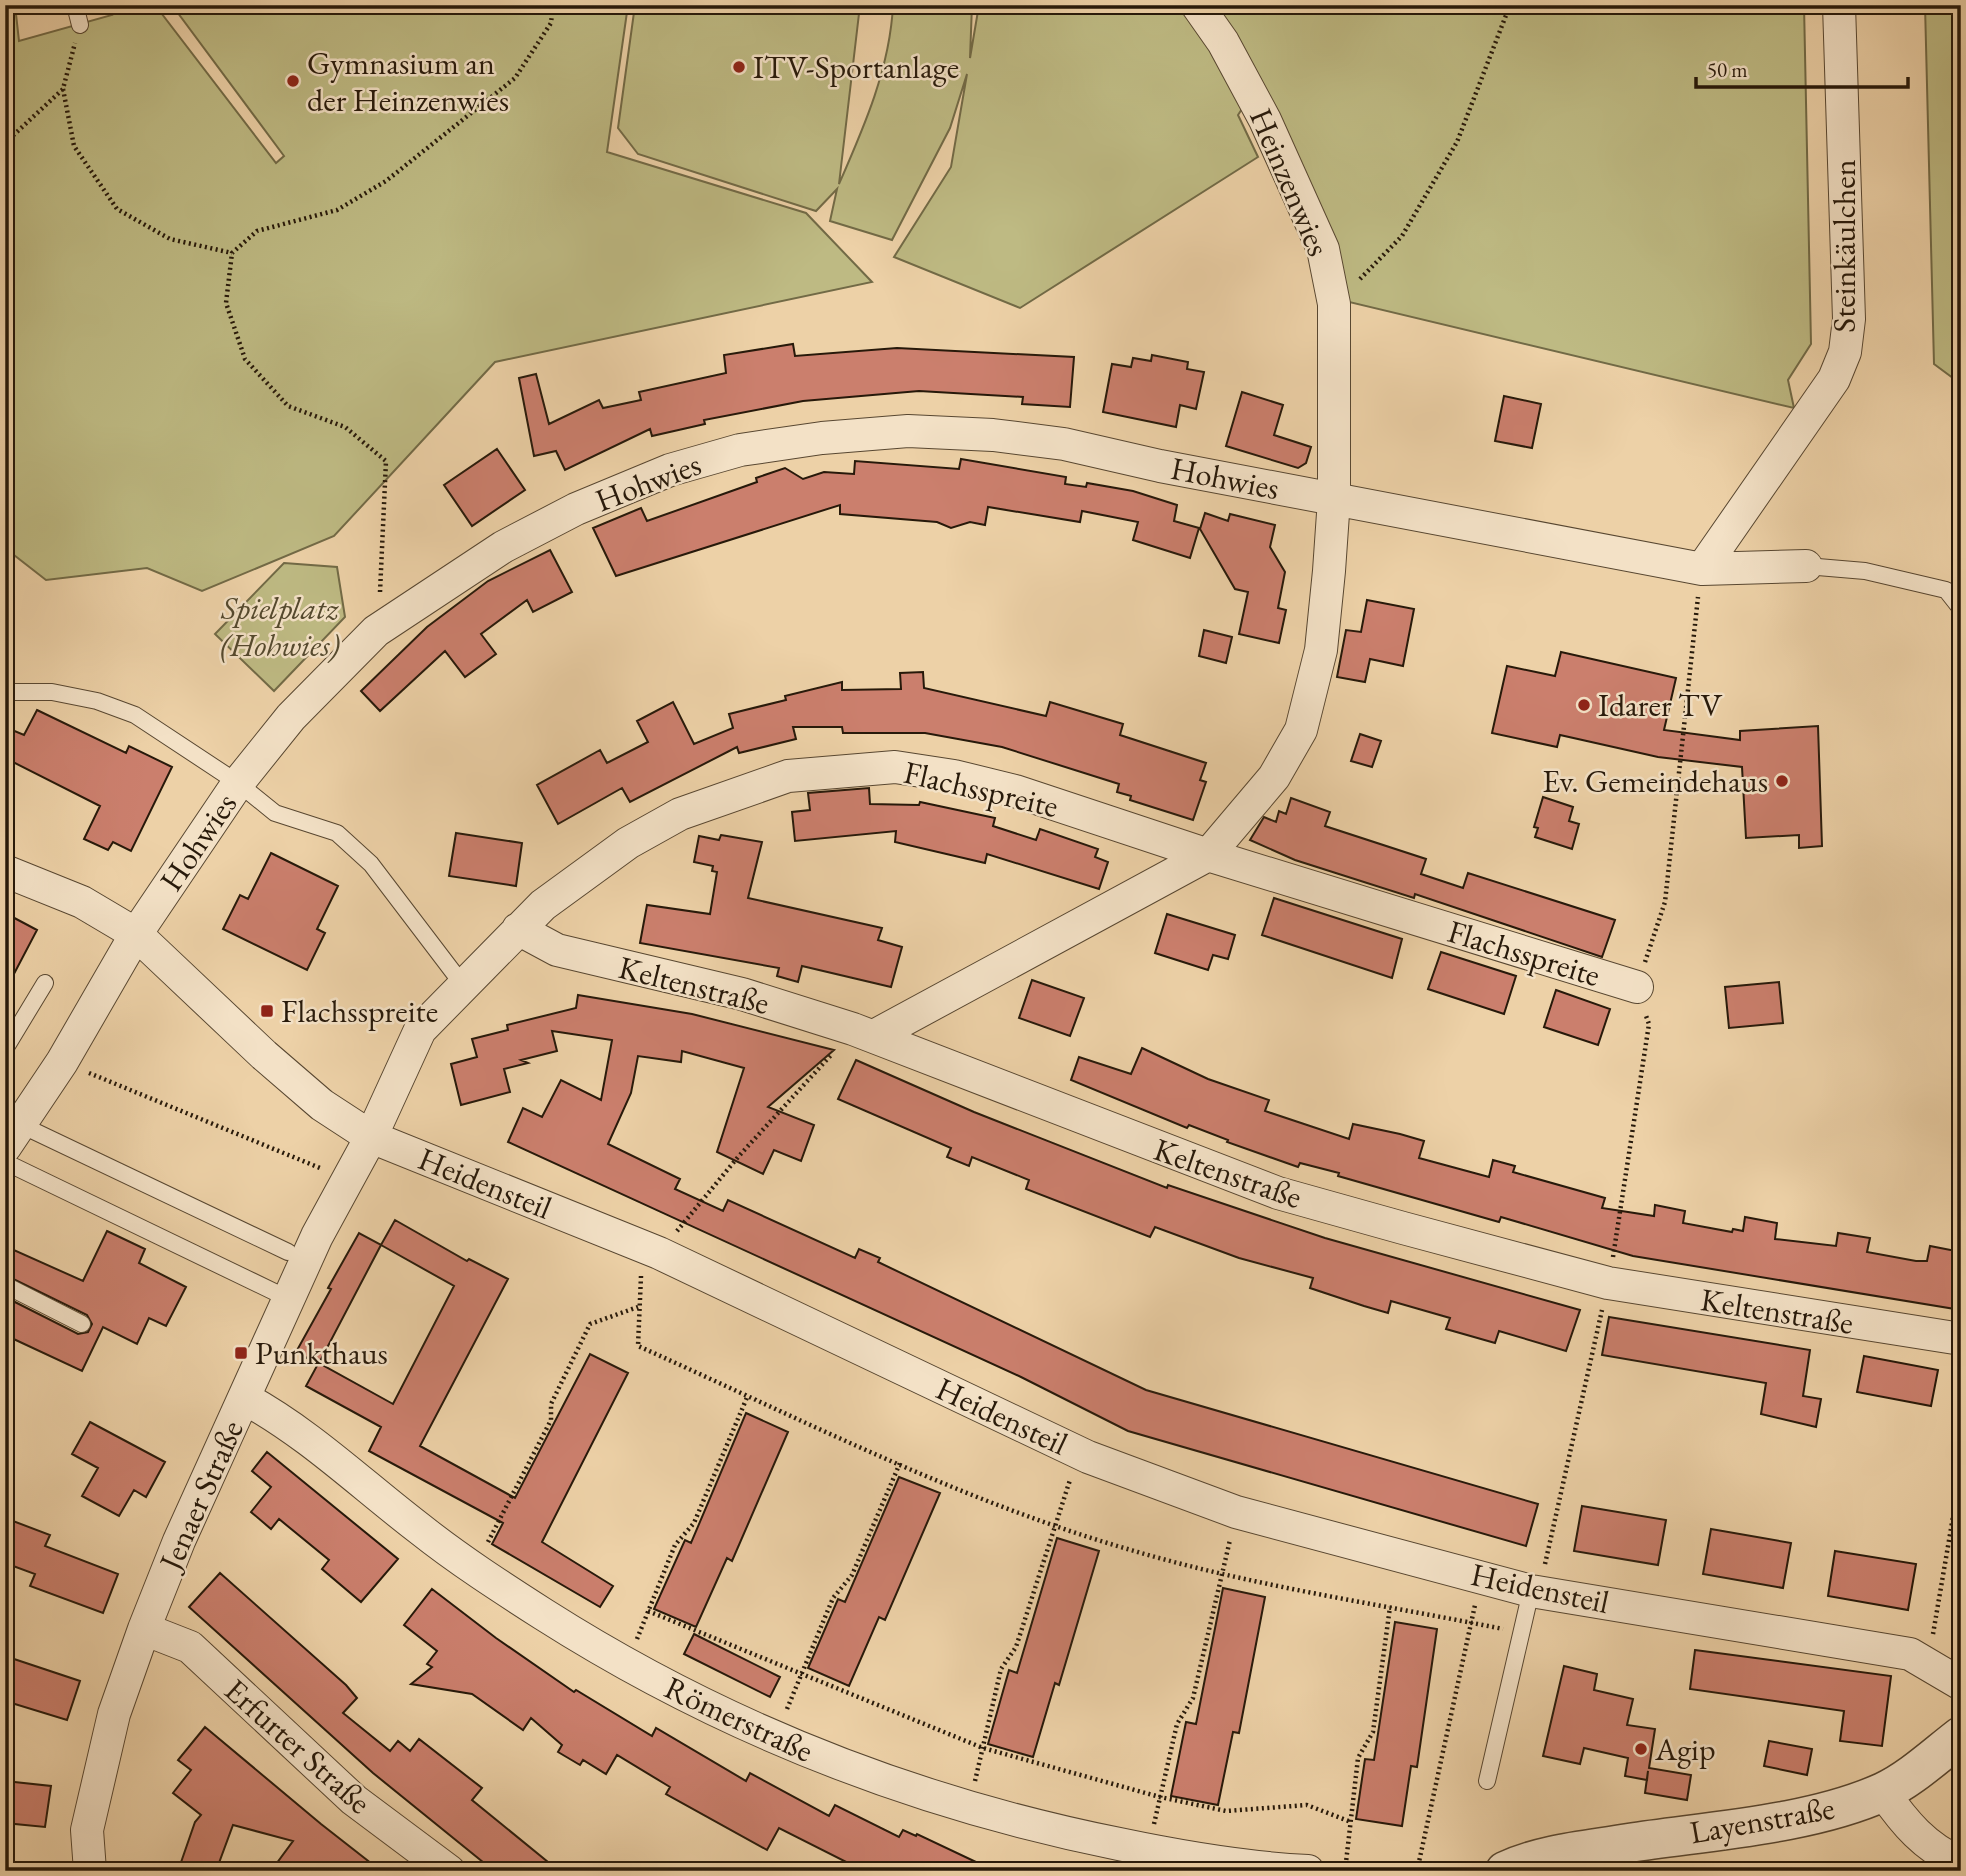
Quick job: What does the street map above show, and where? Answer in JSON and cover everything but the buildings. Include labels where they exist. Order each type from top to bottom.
[{"type":"street","name":"Heinzenwies","points":[[1197,5],[1223,42],[1265,120],[1323,249],[1334,304],[1334,499]]},
{"type":"street","name":"Steinkäulchen","points":[[1702,569],[1811,414],[1834,379],[1845,352],[1849,319],[1839,5]]},
{"type":"street","name":"Hohwies","points":[[12,1136],[62,1062],[136,933],[238,783],[291,718],[376,631],[503,547],[576,509],[670,470],[740,450],[822,438],[908,432],[993,435],[1052,442],[1702,569],[1806,565]]},
{"type":"street","points":[[874,1036],[1208,855],[1274,777],[1301,730],[1321,650],[1334,499]]},
{"type":"street","name":"Flachsspreite","points":[[371,1137],[420,1030],[518,929],[584,873],[628,843],[680,814],[788,776],[844,769],[895,767],[954,776],[1015,791],[1208,855],[1637,988]]},
{"type":"street","name":"Heidensteil","points":[[5,871],[82,902],[136,933],[264,1055],[322,1105],[371,1137],[659,1253],[1080,1453],[1243,1514],[1531,1591],[1910,1654],[1961,1684]]},
{"type":"street","name":"Keltenstraße","points":[[518,929],[557,950],[742,993],[874,1036],[1131,1138],[1278,1192],[1608,1283],[1961,1339]]},
{"type":"street","name":"Jenaer Straße","points":[[90,1871],[87,1830],[114,1714],[144,1629],[178,1541],[289,1299],[346,1181],[371,1137]]},
{"type":"street","name":"Römerstraße","points":[[244,1398],[311,1439],[421,1531],[542,1614],[627,1664],[774,1739],[853,1770],[969,1808],[1054,1831],[1236,1864],[1308,1871]]},
{"type":"street","name":"Erfurter Straße","points":[[144,1629],[190,1647],[354,1800],[449,1871]]},
{"type":"street","name":"Layenstraße","points":[[1505,1871],[1526,1861],[1571,1852],[1801,1816],[1883,1792],[1961,1737]]},
{"type":"street","points":[[1883,1792],[1906,1825],[1940,1854],[1961,1863]]},
{"type":"lane","points":[[75,5],[80,25]]},
{"type":"lane","points":[[1806,565],[1865,571],[1946,590],[1961,609]]},
{"type":"lane","points":[[5,692],[52,692],[97,701],[135,715],[238,783],[275,813],[337,833],[372,863],[463,985]]},
{"type":"lane","points":[[5,1049],[45,983]]},
{"type":"lane","points":[[12,1136],[288,1252]]},
{"type":"lane","points":[[5,1161],[289,1299]]},
{"type":"lane","points":[[5,1284],[82,1324]]},
{"type":"lane","points":[[1487,1781],[1531,1591]]},
{"type":"path","points":[[376,631],[386,461],[345,427],[288,407],[245,359],[226,303],[232,253],[257,231],[337,210],[386,181],[515,78],[551,23],[553,5]]},
{"type":"path","points":[[1334,304],[1402,236],[1457,142],[1510,5]]},
{"type":"path","points":[[80,25],[63,89],[74,146],[117,209],[170,239],[232,253]]},
{"type":"path","points":[[5,142],[63,89]]},
{"type":"path","points":[[1547,1553],[1608,1283],[1649,1024],[1637,988],[1665,902],[1702,569]]},
{"type":"path","points":[[62,1062],[346,1181]]},
{"type":"path","points":[[813,1077],[738,1157],[638,1279],[638,1346],[982,1500],[1129,1550],[1223,1574],[1522,1632]]},
{"type":"path","points":[[474,1567],[551,1420],[551,1404],[590,1324],[638,1307]]},
{"type":"path","points":[[627,1664],[675,1545],[694,1523],[748,1395]]},
{"type":"path","points":[[969,1808],[1001,1669],[1016,1647],[1054,1524],[1080,1453]]},
{"type":"path","points":[[774,1739],[833,1598],[852,1575],[900,1463]]},
{"type":"path","points":[[1927,1662],[1961,1470]]},
{"type":"path","points":[[1148,1850],[1177,1724],[1194,1698],[1223,1574]]},
{"type":"path","points":[[1418,1871],[1482,1577]]},
{"type":"path","points":[[1345,1871],[1358,1758],[1373,1732],[1390,1607]]},
{"type":"path","points":[[648,1611],[983,1748],[1160,1797],[1226,1811],[1307,1805],[1351,1822]]},
{"type":"green space","points":[[5,5],[15,5],[19,41],[112,15],[106,5],[155,5],[276,163],[284,156],[172,5],[628,5],[607,152],[806,213],[872,282],[495,362],[334,536],[202,591],[147,568],[46,580],[5,548]]},
{"type":"green space","points":[[635,5],[860,5],[839,184],[881,74],[887,52],[893,5],[972,5],[970,58],[979,5],[1804,5],[1811,344],[1788,380],[1794,408],[1349,302],[1261,80],[1238,115],[1258,157],[1020,308],[894,257],[951,167],[967,74],[950,128],[892,240],[830,221],[837,189],[816,211],[638,154],[618,128]]},
{"type":"green space","points":[[1925,5],[1961,5],[1961,384],[1934,364]]},
{"type":"green space","name":"Spielplatz (Hohwies)","points":[[284,563],[337,567],[345,617],[274,691],[215,634]]},
{"type":"place","name":"ITV-Sportanlage","points":[[739,67]]},
{"type":"place","name":"Gymnasium an der Heinzenwies","points":[[293,81]]},
{"type":"place","name":"Idarer TV","points":[[1584,705]]},
{"type":"place","name":"Ev. Gemeindehaus","points":[[1782,781]]},
{"type":"place","name":"Flachsspreite","points":[[267,1011]]},
{"type":"place","name":"Punkthaus","points":[[241,1353]]},
{"type":"place","name":"Agip","points":[[1641,1749]]}]
